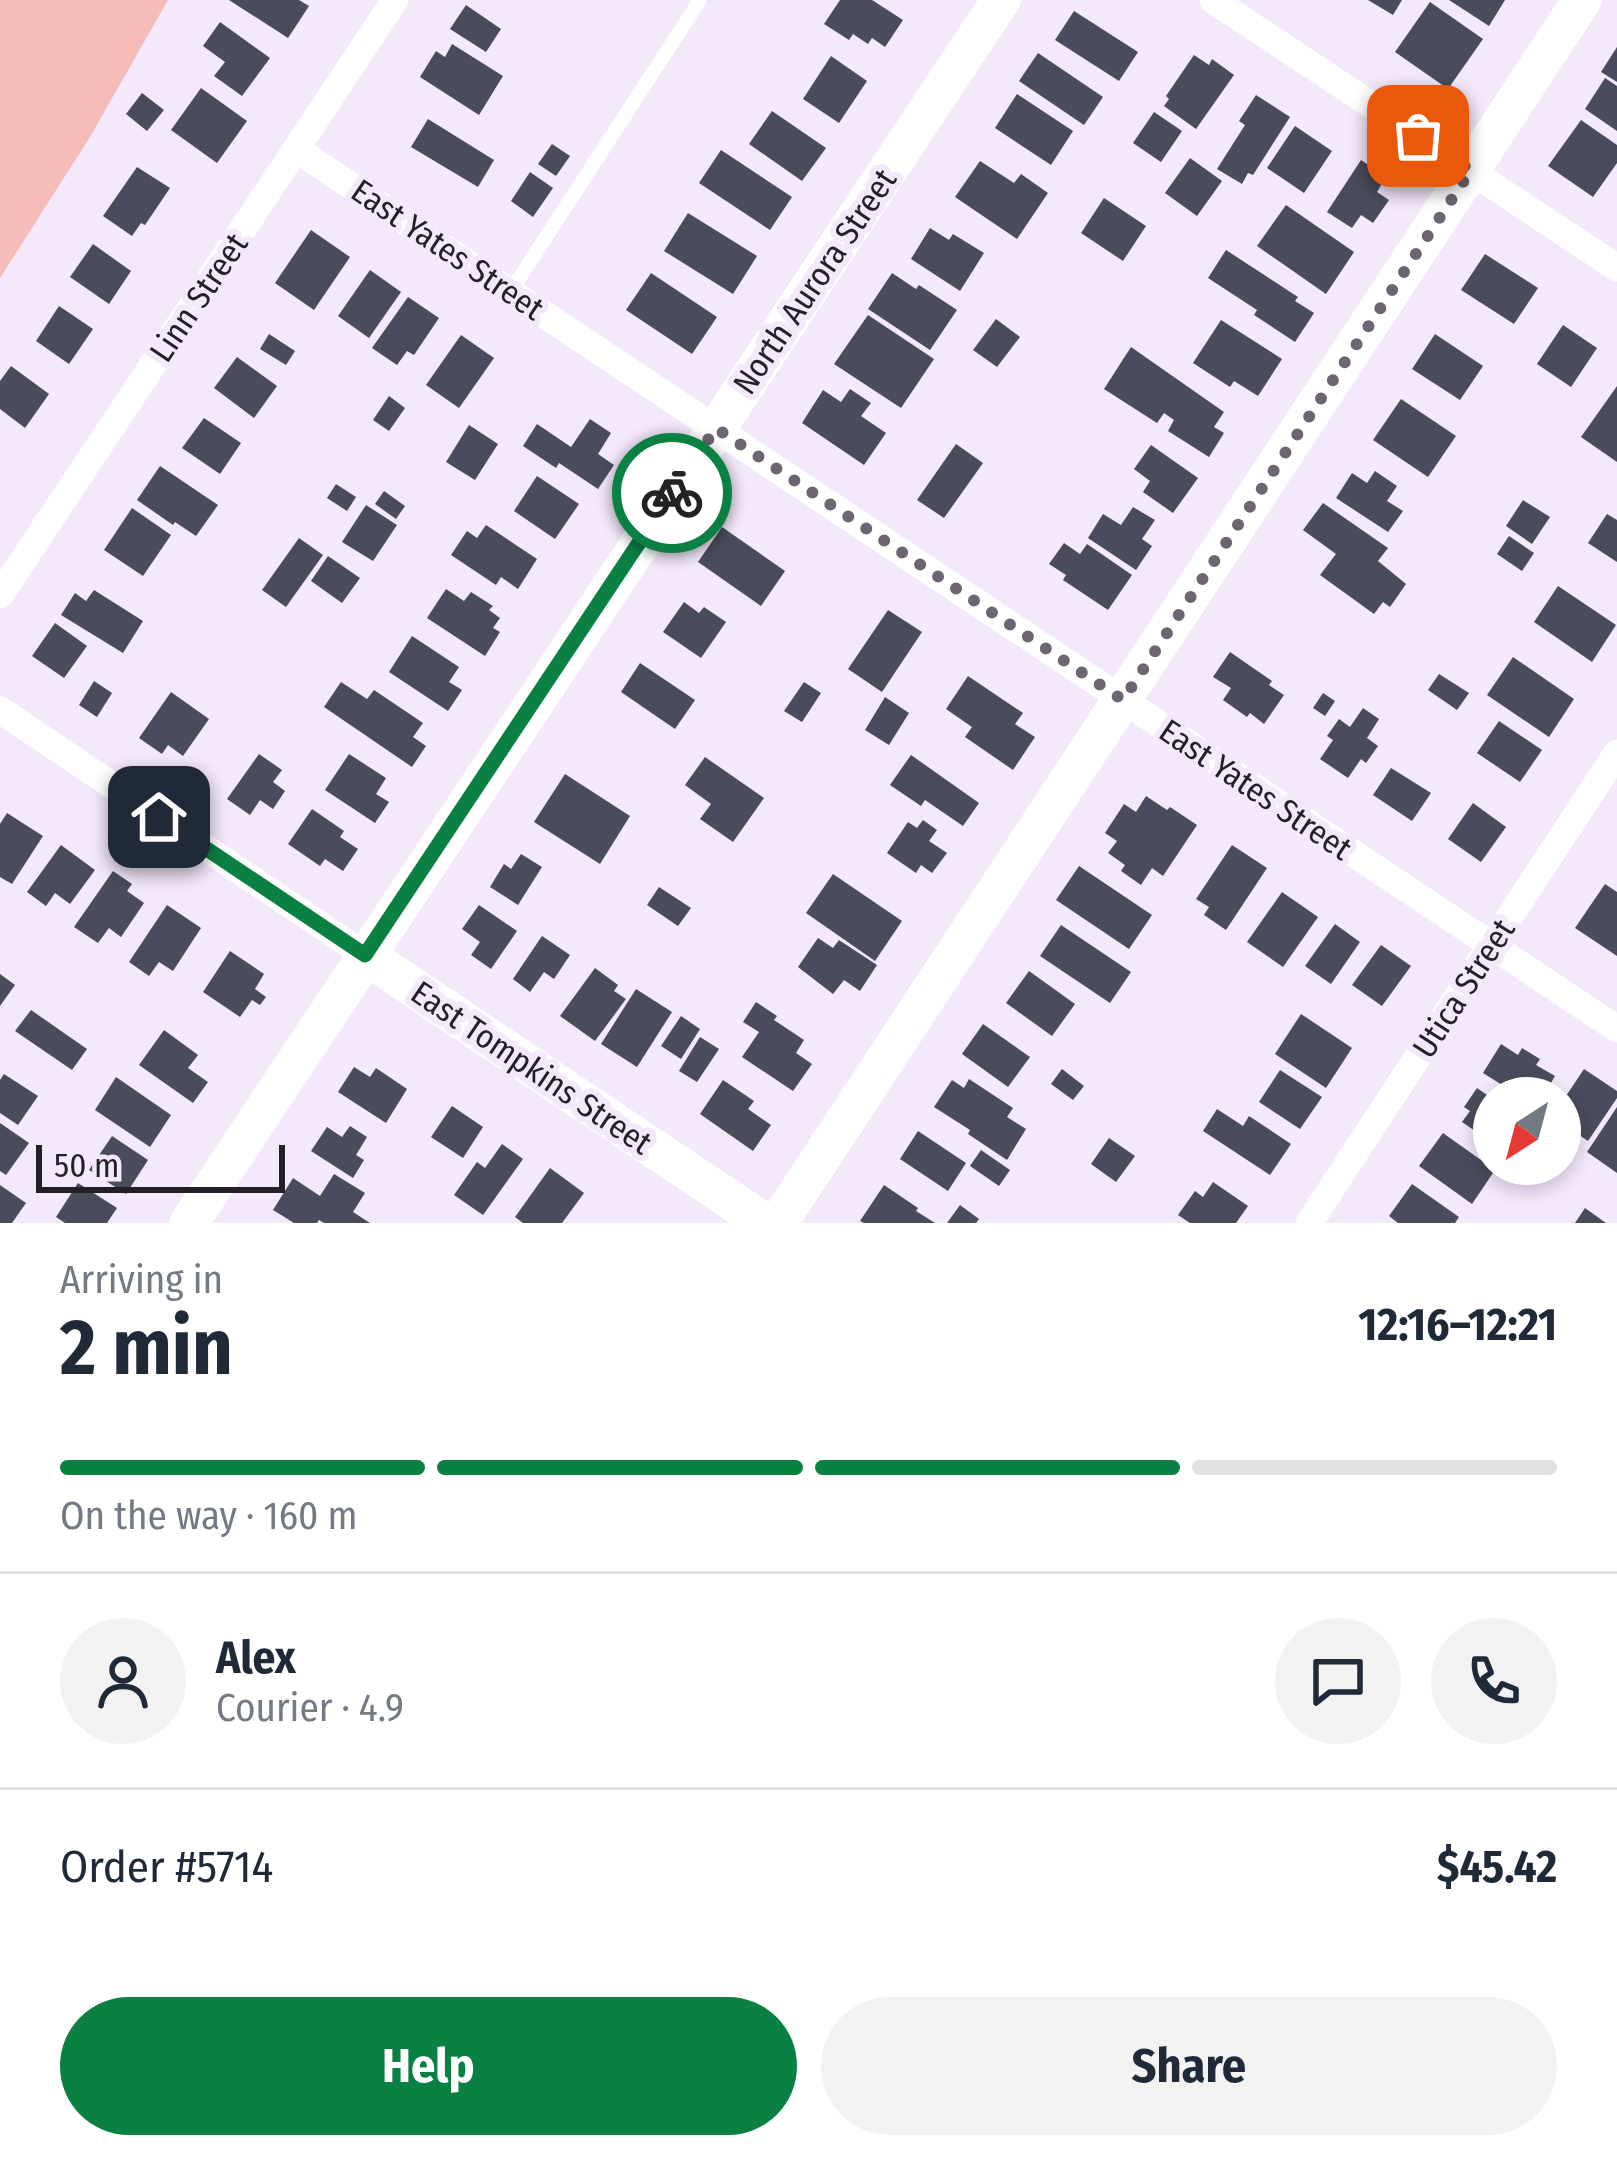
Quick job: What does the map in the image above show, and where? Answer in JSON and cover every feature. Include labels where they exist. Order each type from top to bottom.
[{"type":"street","name":"Linn Street","points":[[0,595],[395,0]]},
{"type":"street","name":"North Aurora Street","points":[[189,1223],[1001,0]]},
{"type":"street","points":[[1213,0],[1617,268]]},
{"type":"street","points":[[778,1223],[1582,0]]},
{"type":"street","name":"East Yates Street","points":[[296,149],[1617,1029]]},
{"type":"street","name":"East Tompkins Street","points":[[0,710],[765,1223]]},
{"type":"street","name":"Utica Street","points":[[1310,1223],[1617,753]]},
{"type":"lane","points":[[512,290],[700,0]]},
{"type":"shaded area","points":[[0,0],[168,0],[90,137],[0,278]]},
{"type":"building","points":[[229,0],[299,0],[309,6],[288,38]]},
{"type":"building","points":[[840,0],[872,0],[903,20],[885,47],[872,38],[868,44],[853,34],[849,40],[824,24]]},
{"type":"building","points":[[1368,0],[1402,0],[1393,15]]},
{"type":"building","points":[[1449,0],[1505,0],[1489,26]]},
{"type":"building","points":[[1430,2],[1483,39],[1448,89],[1395,52]]},
{"type":"building","points":[[466,5],[501,29],[486,52],[450,29]]},
{"type":"building","points":[[1074,11],[1138,52],[1119,81],[1055,40]]},
{"type":"building","points":[[220,22],[270,58],[242,96],[214,76],[225,62],[203,46]]},
{"type":"building","points":[[452,44],[503,76],[479,115],[420,77],[436,51],[445,57]]},
{"type":"building","points":[[1617,47],[1617,82],[1601,72]]},
{"type":"building","points":[[1038,53],[1103,97],[1084,125],[1019,81]]},
{"type":"building","points":[[1194,55],[1209,65],[1212,59],[1234,75],[1196,129],[1164,106]]},
{"type":"building","points":[[831,56],[867,81],[839,123],[803,99]]},
{"type":"building","points":[[1605,78],[1617,86],[1617,131],[1585,109]]},
{"type":"building","points":[[201,88],[247,121],[217,163],[171,130]]},
{"type":"building","points":[[142,93],[164,110],[147,131],[126,114]]},
{"type":"building","points":[[1017,94],[1073,131],[1051,165],[995,128]]},
{"type":"building","points":[[1256,95],[1290,117],[1253,175],[1248,173],[1242,184],[1217,169],[1245,125],[1239,121]]},
{"type":"building","points":[[772,111],[826,148],[802,181],[749,144]]},
{"type":"building","points":[[1154,112],[1182,131],[1161,162],[1133,143]]},
{"type":"building","points":[[428,119],[494,160],[478,187],[411,147]]},
{"type":"building","points":[[1581,120],[1617,145],[1617,163],[1593,197],[1548,166]]},
{"type":"building","points":[[1295,126],[1332,151],[1304,193],[1267,168]]},
{"type":"building","points":[[552,144],[570,156],[556,176],[538,164]]},
{"type":"building","points":[[721,150],[792,197],[770,230],[699,183]]},
{"type":"building","points":[[1190,158],[1222,181],[1197,216],[1165,193]]},
{"type":"building","points":[[1361,160],[1386,177],[1377,192],[1389,200],[1373,223],[1361,215],[1352,228],[1327,212]]},
{"type":"building","points":[[980,161],[1014,183],[1021,174],[1048,193],[1017,239],[955,197]]},
{"type":"building","points":[[137,167],[170,188],[132,236],[103,216]]},
{"type":"building","points":[[530,172],[553,188],[533,217],[511,201]]},
{"type":"building","points":[[1104,198],[1146,226],[1123,261],[1081,233]]},
{"type":"building","points":[[1286,205],[1354,252],[1326,294],[1257,246]]},
{"type":"building","points":[[688,213],[757,256],[733,294],[664,251]]},
{"type":"building","points":[[930,228],[949,240],[953,234],[984,253],[960,291],[911,259]]},
{"type":"building","points":[[311,230],[350,257],[314,310],[275,283]]},
{"type":"building","points":[[93,244],[131,271],[109,304],[70,277]]},
{"type":"building","points":[[1226,250],[1298,297],[1295,301],[1314,313],[1295,342],[1208,278]]},
{"type":"building","points":[[1485,254],[1538,288],[1514,324],[1461,290]]},
{"type":"building","points":[[370,270],[401,292],[369,338],[338,316]]},
{"type":"building","points":[[651,273],[717,317],[692,354],[626,310]]},
{"type":"building","points":[[892,273],[957,310],[930,350],[868,309]]},
{"type":"building","points":[[408,297],[439,318],[414,355],[407,351],[397,365],[372,348]]},
{"type":"building","points":[[59,306],[93,329],[69,364],[36,341]]},
{"type":"building","points":[[868,315],[934,359],[901,408],[834,364]]},
{"type":"building","points":[[996,319],[1020,337],[997,367],[973,350]]},
{"type":"building","points":[[1221,320],[1282,359],[1258,396],[1234,381],[1230,387],[1193,363]]},
{"type":"building","points":[[1563,325],[1597,348],[1571,387],[1537,364]]},
{"type":"building","points":[[269,334],[295,351],[286,365],[260,349]]},
{"type":"building","points":[[1435,334],[1483,366],[1460,400],[1412,369]]},
{"type":"building","points":[[461,335],[494,358],[459,408],[426,385]]},
{"type":"building","points":[[1131,347],[1224,412],[1214,427],[1224,433],[1209,457],[1168,431],[1174,420],[1164,413],[1157,423],[1104,389]]},
{"type":"building","points":[[237,357],[277,386],[254,418],[214,388]]},
{"type":"building","points":[[11,366],[49,394],[25,428],[0,409],[0,381]]},
{"type":"building","points":[[1617,386],[1617,462],[1581,437]]},
{"type":"building","points":[[850,389],[871,403],[861,416],[886,433],[864,465],[802,423],[823,390],[841,402]]},
{"type":"building","points":[[389,396],[405,408],[389,431],[373,420]]},
{"type":"building","points":[[1401,399],[1456,436],[1428,477],[1373,440]]},
{"type":"building","points":[[204,418],[241,443],[220,474],[182,448]]},
{"type":"building","points":[[590,419],[611,433],[598,454],[614,465],[598,489],[523,446],[537,424],[571,447]]},
{"type":"building","points":[[469,425],[498,444],[475,480],[446,462]]},
{"type":"building","points":[[956,444],[983,463],[944,518],[917,500]]},
{"type":"building","points":[[1151,445],[1198,478],[1173,513],[1143,492],[1150,481],[1134,469]]},
{"type":"building","points":[[160,466],[218,505],[196,536],[137,500]]},
{"type":"building","points":[[1375,471],[1397,486],[1387,501],[1403,511],[1388,532],[1336,498],[1352,473],[1367,483]]},
{"type":"building","points":[[537,476],[579,504],[555,539],[514,511]]},
{"type":"building","points":[[336,484],[356,497],[347,511],[327,498]]},
{"type":"building","points":[[384,491],[405,506],[396,519],[375,504]]},
{"type":"building","points":[[1523,500],[1550,517],[1532,544],[1506,526]]},
{"type":"building","points":[[1323,503],[1388,548],[1378,561],[1406,584],[1390,607],[1383,602],[1374,614],[1320,575],[1336,554],[1303,530]]},
{"type":"building","points":[[366,505],[397,525],[373,561],[342,542]]},
{"type":"building","points":[[1133,507],[1155,520],[1142,539],[1152,546],[1136,570],[1088,538],[1103,514],[1121,525]]},
{"type":"building","points":[[132,508],[171,535],[143,576],[104,550]]},
{"type":"building","points":[[1607,514],[1617,520],[1617,562],[1588,543]]},
{"type":"building","points":[[486,525],[537,559],[518,589],[501,577],[496,585],[451,555],[467,531],[477,538]]},
{"type":"building","points":[[722,527],[785,571],[761,606],[698,562]]},
{"type":"building","points":[[1509,536],[1534,553],[1522,571],[1497,554]]},
{"type":"building","points":[[299,538],[323,555],[286,607],[262,590]]},
{"type":"building","points":[[1064,543],[1080,554],[1087,544],[1132,575],[1108,610],[1063,580],[1066,575],[1049,564]]},
{"type":"building","points":[[328,556],[360,578],[342,603],[311,581]]},
{"type":"building","points":[[1558,586],[1616,625],[1592,662],[1534,622]]},
{"type":"building","points":[[446,589],[464,601],[471,592],[493,606],[489,610],[500,618],[493,628],[500,632],[485,656],[427,618]]},
{"type":"building","points":[[94,590],[143,621],[123,653],[61,615],[75,593],[86,601]]},
{"type":"building","points":[[684,602],[699,613],[704,607],[726,622],[701,658],[663,632]]},
{"type":"building","points":[[888,610],[922,632],[882,692],[848,669]]},
{"type":"building","points":[[55,623],[87,646],[64,678],[32,656]]},
{"type":"building","points":[[412,636],[459,667],[449,682],[462,690],[448,711],[389,672]]},
{"type":"building","points":[[1230,652],[1284,695],[1264,724],[1223,700],[1231,688],[1213,677]]},
{"type":"building","points":[[1513,657],[1574,699],[1549,737],[1487,695]]},
{"type":"building","points":[[640,663],[695,700],[675,729],[621,692]]},
{"type":"building","points":[[1439,674],[1469,693],[1457,710],[1428,690]]},
{"type":"building","points":[[968,676],[1023,713],[1015,724],[1035,737],[1013,770],[965,737],[972,727],[946,709]]},
{"type":"building","points":[[94,681],[112,693],[97,717],[79,705]]},
{"type":"building","points":[[341,682],[367,699],[374,690],[423,723],[413,737],[426,746],[412,767],[324,707]]},
{"type":"building","points":[[804,682],[821,693],[802,722],[784,711]]},
{"type":"building","points":[[171,692],[209,719],[183,756],[168,745],[162,754],[139,738]]},
{"type":"building","points":[[1323,693],[1335,701],[1325,716],[1313,708]]},
{"type":"building","points":[[885,697],[909,713],[889,745],[865,730]]},
{"type":"building","points":[[1363,708],[1379,719],[1367,738],[1378,746],[1348,778],[1320,759],[1339,719],[1350,727]]},
{"type":"building","points":[[1499,721],[1542,750],[1520,782],[1477,753]]},
{"type":"building","points":[[259,754],[282,770],[273,782],[285,791],[273,809],[260,800],[250,815],[227,799]]},
{"type":"building","points":[[349,754],[386,778],[376,794],[389,802],[375,823],[325,790]]},
{"type":"building","points":[[911,755],[979,803],[963,826],[925,800],[921,806],[890,785]]},
{"type":"building","points":[[705,757],[764,798],[733,842],[700,819],[711,804],[685,785]]},
{"type":"building","points":[[1391,768],[1431,793],[1412,821],[1373,795]]},
{"type":"building","points":[[565,774],[630,816],[600,864],[534,822]]},
{"type":"building","points":[[1146,796],[1197,825],[1163,876],[1152,868],[1141,885],[1121,871],[1125,865],[1108,853],[1117,841],[1105,833],[1124,804],[1136,812]]},
{"type":"building","points":[[1473,803],[1506,827],[1481,862],[1448,839]]},
{"type":"building","points":[[312,809],[344,831],[340,837],[358,849],[343,871],[325,859],[320,866],[288,844]]},
{"type":"building","points":[[7,813],[43,836],[12,884],[0,877],[0,824]]},
{"type":"building","points":[[923,820],[937,830],[929,841],[947,853],[932,873],[921,865],[916,873],[887,853],[908,822],[917,828]]},
{"type":"building","points":[[61,845],[95,870],[70,904],[55,893],[46,906],[27,892]]},
{"type":"building","points":[[1232,845],[1267,868],[1226,930],[1204,915],[1209,907],[1196,899]]},
{"type":"building","points":[[521,854],[542,867],[518,905],[490,887],[504,864],[511,869]]},
{"type":"building","points":[[1079,866],[1152,915],[1129,949],[1056,900]]},
{"type":"building","points":[[113,871],[132,884],[127,891],[144,903],[121,937],[109,928],[98,943],[74,927]]},
{"type":"building","points":[[833,874],[902,921],[875,961],[806,913]]},
{"type":"building","points":[[1605,884],[1617,892],[1617,956],[1575,928]]},
{"type":"building","points":[[659,887],[691,908],[678,926],[647,905]]},
{"type":"building","points":[[1282,892],[1318,917],[1283,967],[1247,942]]},
{"type":"building","points":[[167,905],[201,928],[173,971],[159,962],[149,976],[129,962]]},
{"type":"building","points":[[479,905],[517,931],[491,969],[471,955],[480,942],[462,929]]},
{"type":"building","points":[[1335,924],[1360,942],[1331,984],[1305,966]]},
{"type":"building","points":[[1061,925],[1131,972],[1110,1003],[1040,956]]},
{"type":"building","points":[[542,936],[570,955],[554,979],[544,972],[530,992],[513,979]]},
{"type":"building","points":[[818,938],[833,948],[839,940],[877,965],[860,991],[844,980],[833,994],[798,967]]},
{"type":"building","points":[[1381,945],[1411,966],[1382,1006],[1352,985]]},
{"type":"building","points":[[230,951],[264,974],[255,989],[266,997],[260,1005],[252,1000],[240,1017],[203,992]]},
{"type":"building","points":[[595,968],[618,985],[614,991],[626,999],[595,1041],[560,1016]]},
{"type":"building","points":[[1029,971],[1075,1004],[1052,1036],[1006,1003]]},
{"type":"building","points":[[0,974],[15,985],[0,1006]]},
{"type":"building","points":[[636,989],[672,1012],[637,1067],[601,1044]]},
{"type":"building","points":[[756,1002],[804,1040],[796,1053],[812,1064],[793,1091],[742,1057],[759,1032],[743,1022]]},
{"type":"building","points":[[31,1010],[87,1049],[72,1070],[15,1031]]},
{"type":"building","points":[[1301,1014],[1352,1048],[1326,1088],[1275,1054]]},
{"type":"building","points":[[681,1016],[700,1029],[681,1059],[661,1046]]},
{"type":"building","points":[[983,1024],[1030,1057],[1008,1087],[962,1054]]},
{"type":"building","points":[[164,1030],[198,1055],[188,1068],[208,1082],[193,1103],[139,1065]]},
{"type":"building","points":[[700,1037],[719,1049],[697,1082],[679,1071]]},
{"type":"building","points":[[1501,1044],[1518,1055],[1522,1048],[1540,1059],[1536,1065],[1555,1076],[1489,1077],[1483,1073]]},
{"type":"building","points":[[354,1067],[370,1077],[376,1068],[407,1089],[386,1123],[338,1092]]},
{"type":"building","points":[[1062,1069],[1084,1086],[1073,1100],[1051,1084]]},
{"type":"building","points":[[1584,1069],[1617,1091],[1588,1141],[1581,1136],[1579,1077]]},
{"type":"building","points":[[1280,1070],[1322,1097],[1300,1129],[1259,1102]]},
{"type":"building","points":[[4,1074],[38,1096],[18,1125],[0,1113]]},
{"type":"building","points":[[116,1077],[171,1115],[150,1147],[95,1110]]},
{"type":"building","points":[[969,1079],[1013,1108],[1007,1117],[1026,1129],[1007,1160],[934,1107],[952,1080],[964,1088]]},
{"type":"building","points":[[723,1080],[754,1101],[748,1109],[771,1125],[753,1151],[700,1114]]},
{"type":"building","points":[[1473,1094],[1473,1130],[1462,1122],[1470,1111],[1464,1107]]},
{"type":"building","points":[[452,1106],[483,1127],[463,1158],[431,1137]]},
{"type":"building","points":[[1617,1107],[1617,1173],[1587,1152]]},
{"type":"building","points":[[1217,1109],[1243,1126],[1249,1116],[1291,1144],[1270,1175],[1203,1131]]},
{"type":"building","points":[[0,1123],[29,1143],[6,1175],[0,1171]]},
{"type":"building","points":[[350,1126],[367,1137],[356,1155],[364,1160],[353,1178],[311,1151],[327,1127],[342,1137]]},
{"type":"building","points":[[918,1131],[966,1163],[948,1191],[900,1159]]},
{"type":"building","points":[[1443,1133],[1473,1154],[1473,1185],[1485,1185],[1472,1204],[1419,1166]]},
{"type":"building","points":[[112,1136],[148,1160],[126,1194],[89,1170]]},
{"type":"building","points":[[1109,1138],[1135,1156],[1116,1182],[1091,1164]]},
{"type":"building","points":[[502,1144],[523,1159],[483,1215],[454,1195],[477,1162],[485,1168]]},
{"type":"building","points":[[981,1150],[1010,1170],[999,1186],[970,1166]]},
{"type":"building","points":[[550,1168],[584,1193],[562,1223],[523,1223],[515,1217]]},
{"type":"building","points":[[334,1174],[365,1193],[353,1212],[370,1223],[294,1223],[273,1210],[293,1178],[320,1196]]},
{"type":"building","points":[[1213,1182],[1248,1206],[1236,1223],[1190,1223],[1178,1215],[1195,1191],[1203,1197]]},
{"type":"building","points":[[78,1183],[117,1208],[107,1223],[65,1223],[56,1217]]},
{"type":"building","points":[[1412,1184],[1459,1217],[1455,1223],[1398,1223],[1389,1216]]},
{"type":"building","points":[[0,1185],[26,1203],[12,1223],[0,1223]]},
{"type":"building","points":[[884,1185],[918,1208],[935,1223],[860,1221]]},
{"type":"building","points":[[960,1205],[979,1219],[976,1223],[947,1223]]},
{"type":"building","points":[[1585,1208],[1606,1223],[1575,1223]]},
{"type":"way so far","points":[[672,493],[716,428],[1123,700],[1471,170],[1418,136]]},
{"type":"route","points":[[159,817],[365,955],[672,493]]}]
